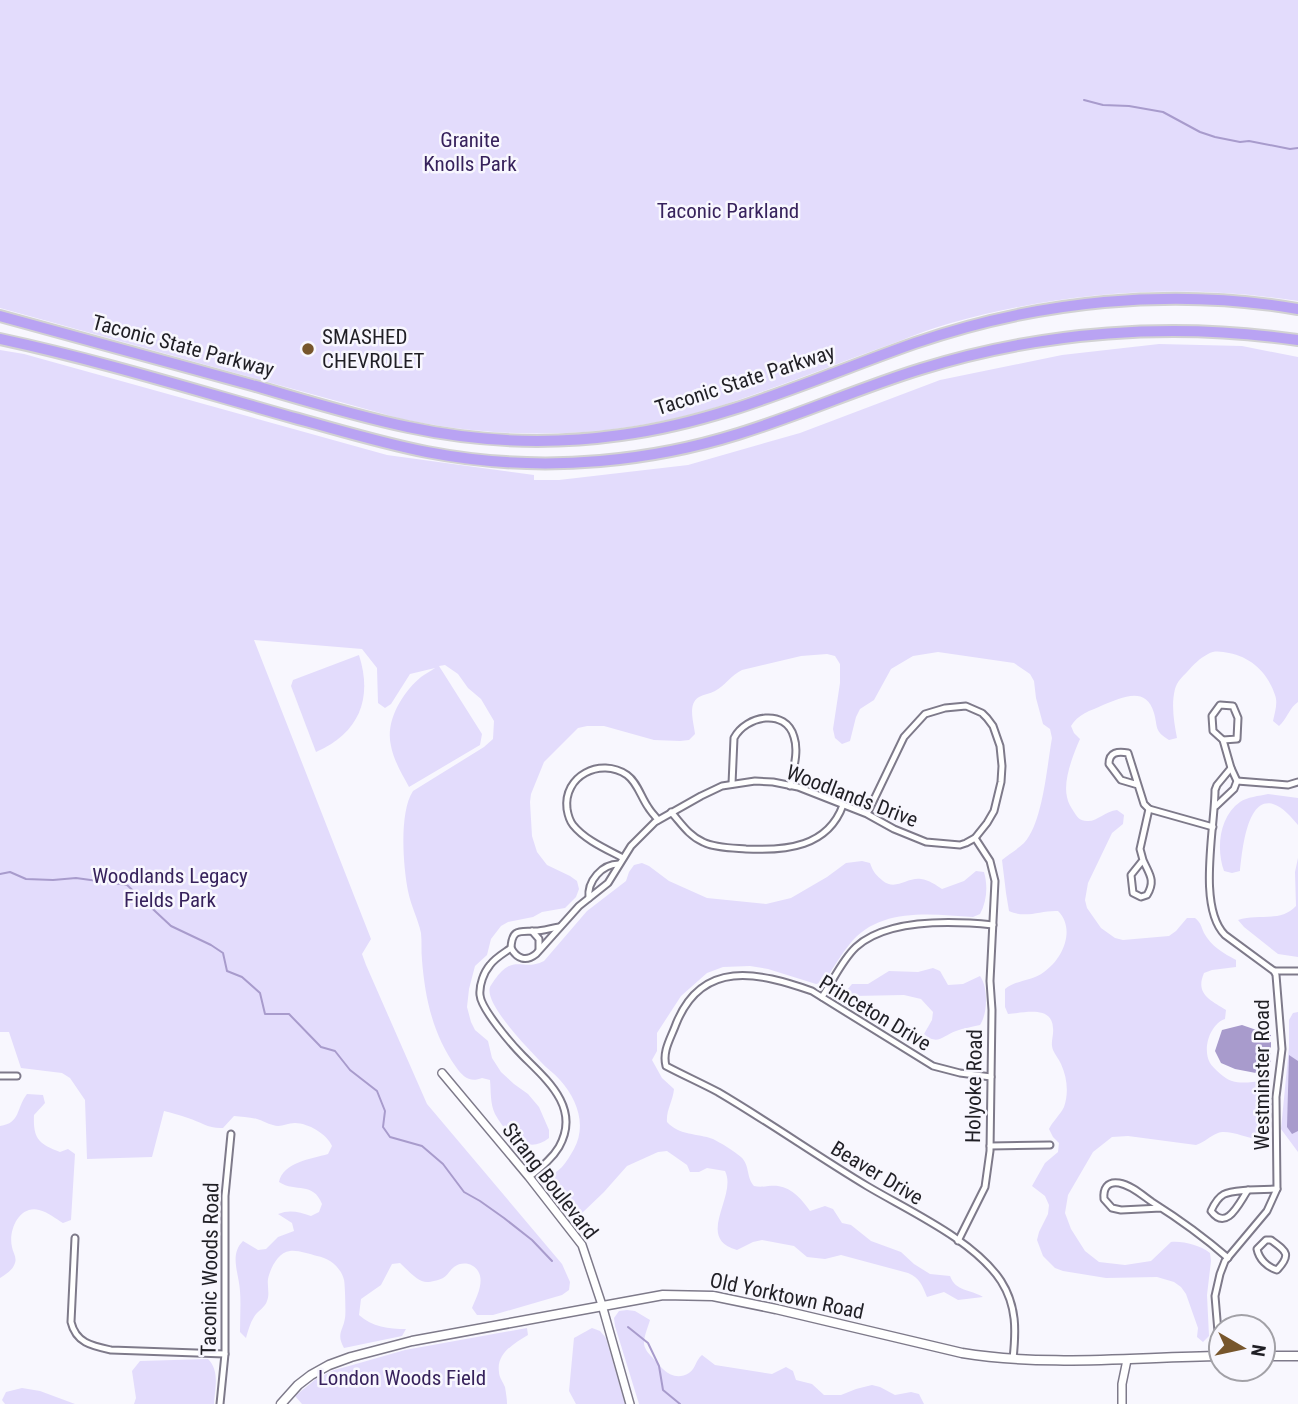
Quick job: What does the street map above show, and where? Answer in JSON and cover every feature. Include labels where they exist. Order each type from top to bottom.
[{"type":"highway","name":"Taconic State Parkway","points":[[0,316],[405,427],[477,438],[549,441],[621,435],[692,421],[931,338],[1024,313],[1097,302],[1170,298],[1242,302],[1298,309]]},
{"type":"highway","name":"Taconic State Parkway","points":[[0,340],[79,358],[404,447],[475,459],[548,463],[621,459],[692,447],[751,430],[921,369],[1027,344],[1110,333],[1159,331],[1231,332],[1298,340]]},
{"type":"main road","name":"Old Yorktown Road","points":[[281,1404],[298,1385],[321,1369],[351,1357],[412,1341],[663,1295],[713,1296],[962,1353],[1013,1359],[1087,1361],[1207,1356]]},
{"type":"main road","points":[[1277,1356],[1298,1356]]},
{"type":"street","points":[[1215,806],[1234,789],[1237,781],[1223,740],[1213,731],[1212,716],[1220,705],[1233,706],[1238,718],[1237,739],[1223,740]]},
{"type":"street","points":[[866,814],[904,737],[916,723],[934,710],[967,706],[982,713],[993,726],[1000,746],[1002,766],[1001,782],[993,811],[975,838]]},
{"type":"street","points":[[733,784],[733,746],[738,732],[747,723],[766,718],[787,724],[794,734],[796,751],[790,786]]},
{"type":"street","points":[[1138,785],[1121,780],[1109,764],[1111,755],[1117,752],[1128,753],[1144,804],[1149,809],[1213,827]]},
{"type":"street","points":[[623,858],[598,844],[572,824],[566,803],[577,778],[600,767],[624,773],[632,780],[658,820]]},
{"type":"street","name":"Westminster Road","points":[[1216,1313],[1215,1296],[1220,1274],[1228,1258],[1267,1211],[1277,1189],[1276,1097],[1282,1049],[1280,1005],[1274,971],[1225,935],[1215,922],[1209,886],[1217,785],[1231,768]]},
{"type":"street","name":"Woodlands Drive","points":[[539,949],[579,906],[608,883],[631,846],[658,820],[722,786],[755,781],[773,782],[844,805],[926,842],[960,845],[975,838]]},
{"type":"street","points":[[1237,781],[1288,785],[1298,782]]},
{"type":"street","points":[[671,812],[691,834],[703,842],[770,850],[806,843],[825,832],[835,823],[844,805]]},
{"type":"street","points":[[1143,860],[1131,875],[1133,893],[1141,897],[1147,895],[1152,887],[1150,872],[1140,849],[1149,809]]},
{"type":"street","name":"Holyoke Road","points":[[958,1241],[985,1187],[990,1146],[990,981],[995,881],[990,861],[975,838]]},
{"type":"street","name":"Woodlands Drive","points":[[589,898],[588,892],[599,872],[608,865],[620,864]]},
{"type":"street","points":[[822,997],[850,953],[885,930],[913,924],[993,925]]},
{"type":"street","points":[[532,931],[539,939],[539,949],[531,958],[519,958],[511,948],[511,940],[516,933],[559,927]]},
{"type":"street","points":[[511,948],[490,964],[480,985],[481,1002],[520,1053],[549,1081],[562,1100],[565,1110],[566,1123],[559,1147],[529,1177]]},
{"type":"street","points":[[1274,971],[1298,971]]},
{"type":"street","name":"Princeton Drive","points":[[664,1059],[681,1012],[691,998],[703,987],[717,980],[743,975],[758,976],[812,991],[933,1066],[991,1077]]},
{"type":"street","name":"Beaver Drive","points":[[664,1059],[666,1066],[715,1091],[977,1255],[1002,1282],[1010,1298],[1016,1331],[1013,1359]]},
{"type":"street","name":"Strang Boulevard","points":[[442,1073],[582,1245],[631,1404]]},
{"type":"street","points":[[0,1076],[17,1076]]},
{"type":"street","name":"Taconic Woods Road","points":[[220,1404],[225,1354],[225,1196],[231,1134]]},
{"type":"street","points":[[990,1146],[1050,1145]]},
{"type":"street","points":[[1161,1208],[1112,1208],[1104,1199],[1105,1189],[1108,1184],[1113,1183],[1130,1187],[1161,1208],[1205,1238],[1228,1258]]},
{"type":"street","points":[[1248,1190],[1229,1217],[1223,1219],[1211,1211],[1221,1195],[1230,1192],[1248,1190],[1277,1189]]},
{"type":"street","points":[[75,1238],[71,1322],[77,1336],[95,1346],[111,1350],[225,1354]]},
{"type":"street","points":[[1242,1241],[1257,1249],[1262,1260],[1273,1268],[1277,1269],[1286,1260],[1283,1250],[1270,1240],[1266,1240],[1257,1249]]},
{"type":"street","points":[[1122,1404],[1127,1360]]},
{"type":"street","points":[[287,1396],[294,1404]]},
{"type":"green space","points":[[0,0],[1298,0],[1298,301],[1211,292],[1167,292],[1080,297],[1037,304],[943,325],[717,407],[678,418],[599,431],[481,431],[402,419],[0,308]]},
{"type":"green space","name":"Woodlands Legacy Fields Park","points":[[1159,344],[1242,346],[1298,357],[1298,702],[1279,726],[1273,721],[1275,695],[1258,667],[1237,655],[1216,652],[1197,662],[1176,686],[1173,707],[1177,738],[1169,740],[1161,734],[1150,704],[1139,696],[1125,697],[1094,709],[1071,726],[1080,739],[1066,783],[1071,807],[1078,817],[1085,821],[1117,810],[1124,815],[1123,824],[1112,833],[1088,883],[1085,900],[1087,908],[1101,928],[1123,940],[1169,936],[1187,918],[1197,920],[1210,942],[1236,960],[1236,967],[1204,973],[1202,980],[1201,986],[1206,996],[1226,1010],[1225,1019],[1215,1026],[1207,1044],[1210,1063],[1229,1080],[1243,1083],[1261,1081],[1265,1090],[1259,1140],[1227,1132],[1218,1133],[1196,1145],[1128,1136],[1112,1137],[1093,1152],[1068,1195],[1065,1213],[1071,1229],[1085,1251],[1099,1262],[1125,1265],[1151,1261],[1171,1242],[1191,1244],[1210,1253],[1207,1338],[1203,1342],[1197,1337],[1198,1328],[1186,1294],[1174,1282],[1157,1277],[1106,1278],[1063,1271],[1055,1268],[1043,1256],[1037,1240],[1049,1205],[1045,1196],[1032,1186],[1045,1163],[1058,1152],[1059,1143],[1049,1129],[1064,1107],[1067,1085],[1063,1069],[1052,1047],[1053,1031],[1048,1016],[1036,1012],[1008,1014],[1005,1007],[1005,989],[1039,975],[1057,960],[1065,943],[1066,926],[1058,911],[1027,914],[1009,911],[1006,893],[1002,860],[1024,843],[1036,822],[1052,738],[1050,729],[1043,724],[1034,681],[1030,674],[1014,663],[938,652],[913,656],[891,669],[874,700],[860,709],[850,741],[842,744],[835,738],[833,729],[840,664],[835,656],[827,654],[801,656],[738,672],[719,689],[695,700],[692,714],[695,734],[689,740],[654,740],[604,726],[578,728],[544,762],[530,802],[532,836],[537,852],[547,865],[577,881],[579,889],[576,897],[565,908],[542,912],[501,926],[491,939],[487,955],[475,966],[467,1007],[475,1030],[488,1041],[492,1058],[501,1072],[528,1094],[539,1107],[549,1130],[549,1138],[533,1145],[518,1140],[500,1122],[492,1106],[490,1080],[464,1076],[441,1042],[428,1002],[423,974],[421,933],[409,897],[405,868],[404,825],[413,791],[484,747],[493,739],[494,721],[481,699],[468,688],[458,674],[445,665],[439,666],[482,734],[480,745],[409,787],[392,752],[390,727],[407,691],[435,668],[410,674],[391,704],[385,708],[378,703],[377,668],[362,649],[254,640],[371,939],[362,954],[366,965],[427,1104],[562,1264],[570,1282],[569,1290],[562,1295],[493,1315],[477,1315],[472,1308],[481,1280],[473,1266],[460,1264],[443,1278],[427,1282],[416,1278],[400,1263],[392,1264],[381,1285],[361,1299],[359,1315],[381,1327],[406,1329],[402,1336],[344,1348],[340,1336],[345,1318],[345,1292],[340,1271],[326,1259],[290,1251],[282,1254],[273,1266],[268,1279],[267,1301],[255,1315],[246,1338],[240,1332],[236,1252],[243,1241],[258,1250],[266,1249],[278,1237],[294,1231],[292,1223],[278,1214],[282,1212],[291,1211],[311,1216],[319,1212],[322,1204],[314,1192],[279,1182],[286,1170],[292,1166],[328,1154],[332,1146],[326,1137],[300,1123],[276,1126],[257,1119],[234,1116],[223,1128],[218,1128],[164,1111],[152,1157],[87,1159],[85,1100],[70,1078],[62,1073],[21,1068],[9,1032],[0,1032],[0,350],[24,354],[387,455],[534,475],[534,480],[559,480],[688,465],[800,433],[940,380],[1062,355]]},
{"type":"green space","points":[[359,655],[364,686],[359,713],[343,735],[316,752],[291,686],[293,680]]},
{"type":"green space","points":[[1268,794],[1298,798],[1298,825],[1280,808],[1273,804],[1264,804],[1251,817],[1247,828],[1240,871],[1224,871],[1220,843],[1228,816],[1243,800]]},
{"type":"green space","points":[[1298,858],[1298,957],[1278,954],[1238,920],[1276,916],[1296,906],[1295,872]]},
{"type":"green space","points":[[642,863],[649,866],[669,881],[707,898],[766,904],[791,898],[846,863],[870,863],[878,877],[892,885],[921,879],[942,889],[964,881],[976,871],[984,872],[986,893],[980,914],[973,917],[906,916],[875,924],[849,945],[824,982],[816,984],[750,966],[723,967],[707,973],[681,996],[657,1033],[657,1051],[652,1060],[662,1078],[674,1089],[667,1122],[683,1132],[713,1139],[735,1152],[744,1160],[754,1186],[778,1186],[788,1189],[810,1211],[825,1206],[833,1209],[842,1223],[851,1225],[871,1241],[901,1252],[930,1274],[950,1276],[960,1288],[983,1297],[958,1300],[944,1292],[927,1297],[922,1285],[908,1273],[841,1255],[825,1259],[807,1257],[794,1246],[762,1240],[737,1250],[725,1244],[719,1236],[718,1226],[726,1192],[725,1171],[707,1168],[690,1172],[687,1165],[667,1151],[658,1152],[627,1166],[580,1215],[572,1215],[545,1186],[544,1178],[562,1167],[574,1149],[580,1131],[578,1113],[566,1087],[542,1064],[500,1014],[490,995],[490,987],[495,979],[508,966],[544,961],[587,911],[626,881],[634,865]]},
{"type":"green space","points":[[933,968],[940,971],[948,985],[963,984],[980,976],[986,1000],[980,1025],[956,1031],[937,1040],[929,1038],[924,1034],[932,1020],[933,1012],[921,999],[904,995],[853,996],[847,990],[852,984],[868,984],[889,971],[918,972]]},
{"type":"green space","points":[[1298,1012],[1298,1152],[1281,1129],[1289,1020],[1293,1013]]},
{"type":"green space","points":[[27,1094],[43,1095],[45,1103],[34,1115],[38,1139],[60,1152],[68,1149],[75,1154],[71,1220],[63,1223],[49,1214],[32,1209],[21,1215],[16,1221],[11,1241],[15,1263],[11,1270],[0,1278],[0,1126],[12,1122]]},
{"type":"green space","points":[[619,1311],[635,1311],[650,1320],[645,1347],[659,1366],[673,1375],[683,1376],[689,1373],[702,1355],[715,1365],[772,1374],[786,1367],[793,1371],[796,1380],[812,1384],[824,1395],[841,1395],[872,1385],[895,1395],[911,1392],[919,1394],[924,1404],[639,1404],[615,1326],[614,1318]]},
{"type":"green space","name":"London Woods Field","points":[[527,1328],[528,1335],[508,1349],[500,1359],[500,1376],[505,1387],[507,1404],[302,1404],[295,1396],[316,1379],[334,1370],[405,1350]]},
{"type":"green space","points":[[592,1328],[600,1331],[606,1338],[625,1404],[576,1404],[569,1391],[574,1338]]},
{"type":"green space","points":[[208,1359],[215,1375],[214,1404],[134,1404],[136,1398],[132,1371],[140,1361]]},
{"type":"green space","points":[[22,1388],[40,1391],[75,1404],[5,1404],[2,1400],[6,1392]]},
{"type":"shaded area","points":[[1242,1025],[1271,1035],[1271,1064],[1261,1074],[1221,1063],[1215,1051],[1222,1030]]},
{"type":"shaded area","points":[[1289,1055],[1298,1061],[1298,1131],[1292,1134],[1287,1127]]},
{"type":"waterway","points":[[1084,100],[1163,112],[1215,137],[1298,148]]},
{"type":"waterway","points":[[0,874],[10,872],[26,879],[76,878],[127,885],[171,926],[223,953],[227,971],[242,977],[260,993],[265,1014],[289,1014],[321,1047],[335,1051],[350,1070],[377,1091],[385,1111],[383,1127],[390,1137],[422,1146],[443,1164],[464,1192],[504,1218],[532,1240],[552,1261]]},
{"type":"waterway","points":[[628,1327],[648,1343],[659,1366],[663,1390],[680,1404]]},
{"type":"place","name":"SMASHED CHEVROLET","points":[[308,349]]},
{"type":"park label","name":"Granite Knolls Park","points":[[470,152]]},
{"type":"park label","name":"Taconic Parkland","points":[[728,211]]}]
